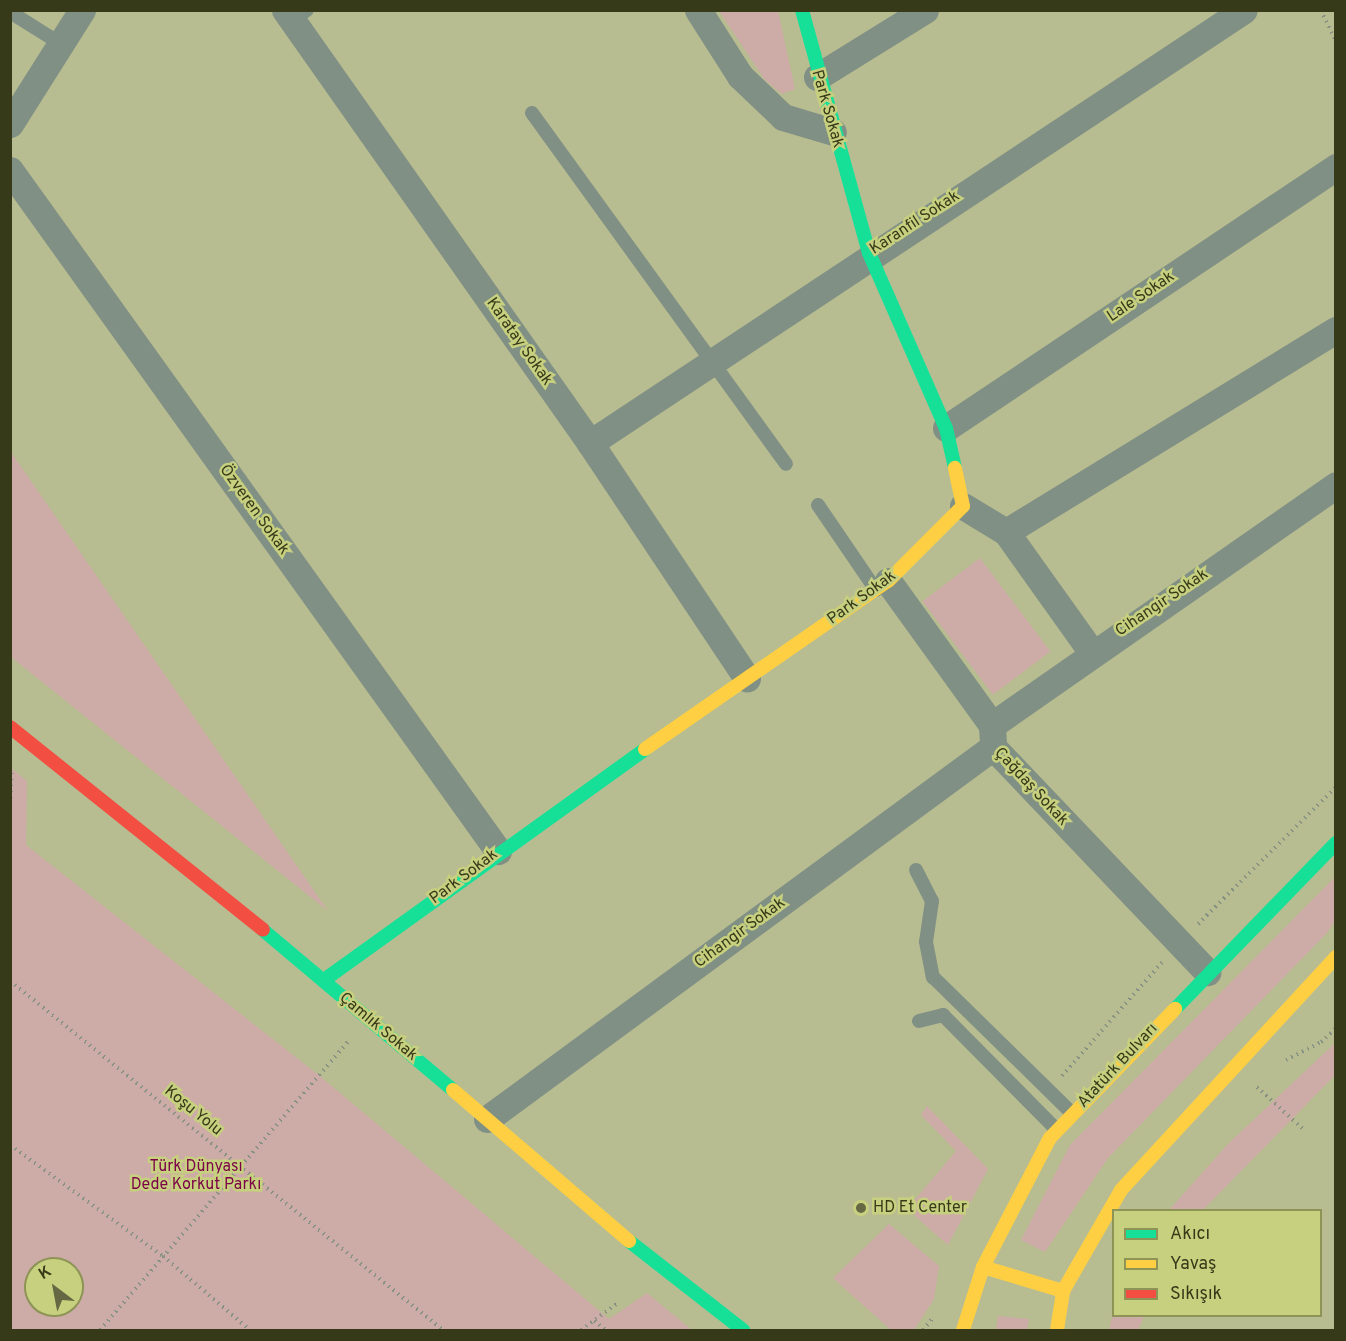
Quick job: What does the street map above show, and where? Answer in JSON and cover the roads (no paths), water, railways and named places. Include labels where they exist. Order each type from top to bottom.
[{"type":"street","points":[[10,124],[82,10]]},
{"type":"street","points":[[698,10],[740,76],[783,117],[833,132]]},
{"type":"street","name":"Park Sokak","points":[[324,980],[498,851],[882,586],[963,506],[946,428],[869,253],[817,77],[802,10]]},
{"type":"street","points":[[817,77],[925,10]]},
{"type":"street","name":"Karanfil Sokak","points":[[590,442],[869,253],[1244,10]]},
{"type":"street","name":"Karatay Sokak","points":[[295,14],[590,442],[747,678]]},
{"type":"street","name":"Lale Sokak","points":[[946,428],[1335,167]]},
{"type":"street","name":"Özveren Sokak","points":[[10,170],[498,851]]},
{"type":"street","points":[[1006,532],[1335,330]]},
{"type":"street","name":"Cihangir Sokak","points":[[487,1119],[992,736],[1091,651],[1335,485]]},
{"type":"street","points":[[963,506],[1006,532],[1091,651]]},
{"type":"street","name":"Çağdaş Sokak","points":[[882,586],[992,736],[1206,972]]},
{"type":"street","name":"Çamlık Sokak","points":[[10,727],[324,980],[663,1270],[743,1330]]},
{"type":"street","name":"Atatürk Bulvarı","points":[[952,1330],[963,1323],[983,1267],[1057,1130],[1206,972],[1335,843]]},
{"type":"street","points":[[1057,1330],[1063,1291],[1121,1190],[1335,957]]},
{"type":"street","points":[[983,1267],[1063,1291]]},
{"type":"lane","points":[[10,12],[61,44]]},
{"type":"lane","points":[[532,113],[708,360],[786,464]]},
{"type":"lane","points":[[818,505],[882,586]]},
{"type":"lane","points":[[916,870],[932,901],[926,942],[933,977],[1073,1114]]},
{"type":"lane","points":[[919,1020],[943,1015],[952,1022],[1057,1130]]},
{"type":"place","name":"HD Et Center","points":[[861,1208]]},
{"type":"park label","name":"Türk Dünyası Dede Korkut Parkı","points":[[196,1176]]}]
